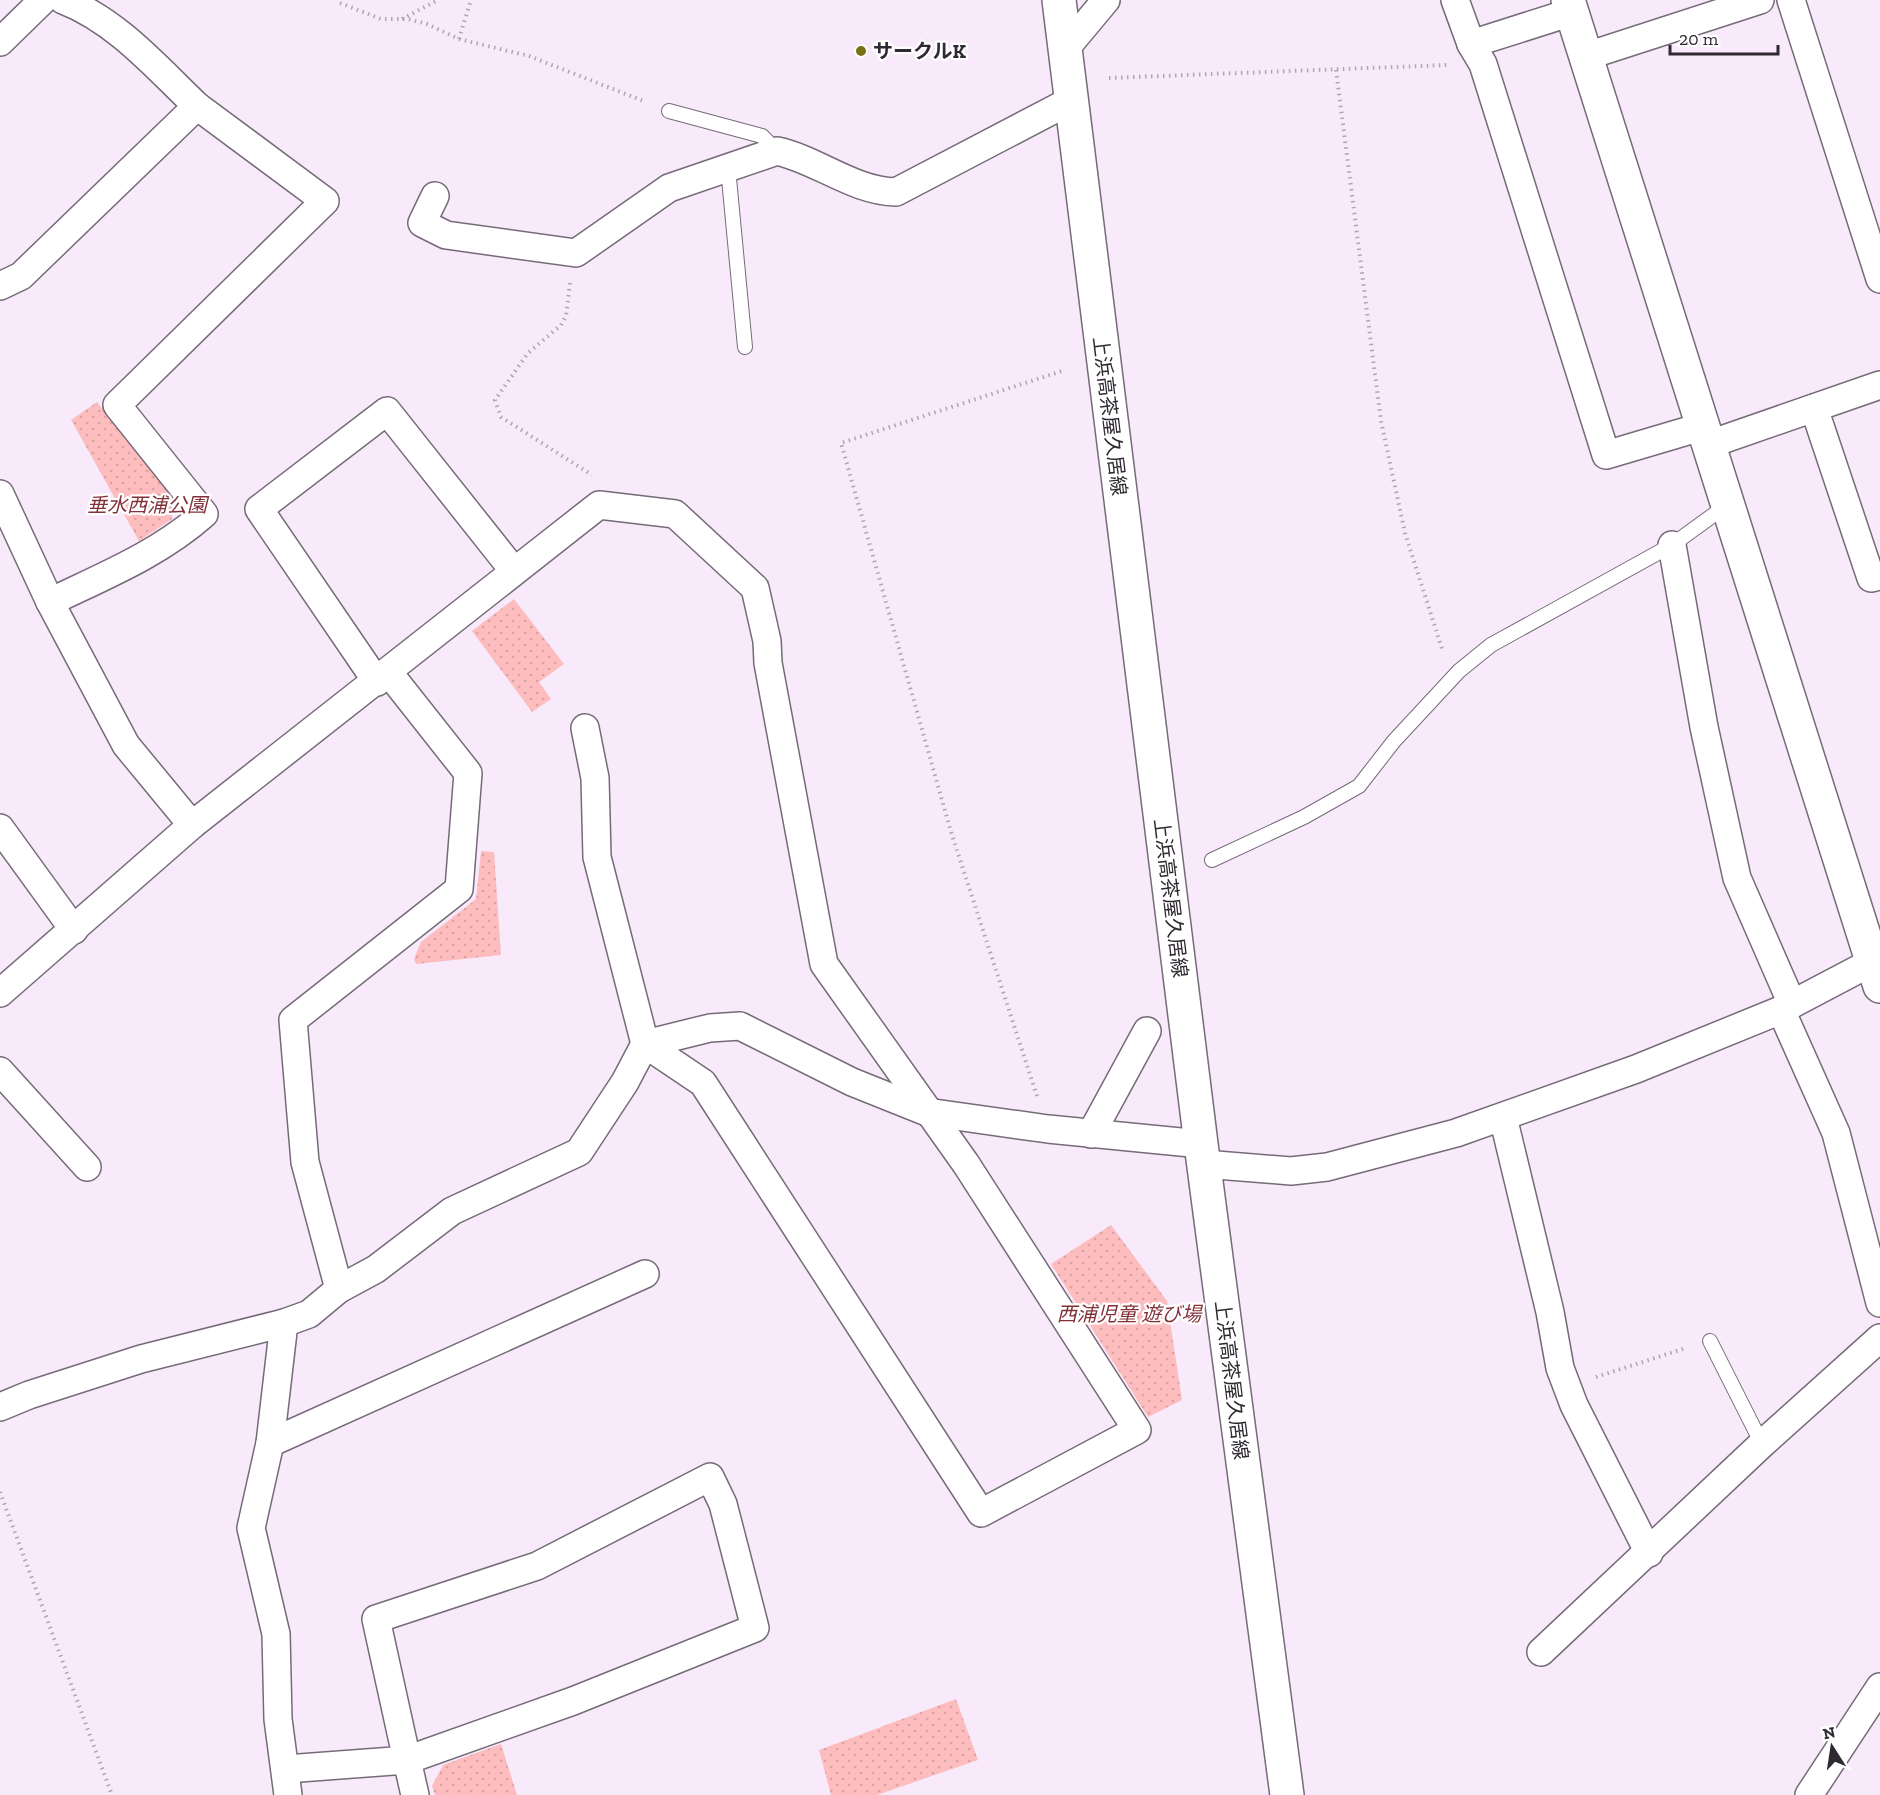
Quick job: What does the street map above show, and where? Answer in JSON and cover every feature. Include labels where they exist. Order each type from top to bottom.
[{"type":"main road","name":"上浜高茶屋久居線","points":[[1059,0],[1202,1154],[1287,1795]]},
{"type":"main road","points":[[1570,6],[1876,974]]},
{"type":"street","points":[[0,42],[43,0]]},
{"type":"street","points":[[50,602],[148,555],[178,536],[204,514],[117,405],[325,201],[197,106],[117,30],[79,6],[63,0]]},
{"type":"street","points":[[1066,48],[1106,0]]},
{"type":"street","points":[[1455,0],[1477,54],[1609,462],[1814,408],[1880,385]]},
{"type":"street","points":[[1587,56],[1760,0]]},
{"type":"street","points":[[1791,0],[1880,279]]},
{"type":"street","points":[[1477,54],[1570,6]]},
{"type":"street","points":[[435,196],[422,223],[446,235],[576,253],[660,193],[777,151],[794,155],[875,191],[896,192],[1070,101]]},
{"type":"street","points":[[0,286],[21,276],[197,106]]},
{"type":"street","points":[[1814,408],[1871,578],[1880,576]]},
{"type":"street","points":[[339,1289],[305,1162],[293,1020],[459,889],[468,773],[383,678],[260,509],[387,411],[514,572]]},
{"type":"street","points":[[0,494],[50,602],[126,745],[192,825]]},
{"type":"street","points":[[0,993],[192,825],[383,678],[599,505],[675,514],[755,588],[768,641],[768,663],[824,964],[966,1164],[1137,1430],[981,1513],[703,1083],[645,1044],[597,857],[595,778],[585,728]]},
{"type":"street","points":[[1672,544],[1704,727],[1737,878],[1836,1132],[1880,1303]]},
{"type":"street","points":[[0,828],[74,930]]},
{"type":"street","points":[[0,1407],[29,1395],[141,1359],[284,1323],[309,1314],[339,1289],[376,1269],[452,1211],[579,1152],[625,1082],[645,1044],[710,1028],[740,1026],[852,1082],[927,1112],[1091,1134],[1291,1172],[1327,1167],[1456,1133],[1636,1069],[1787,1007],[1876,974]]},
{"type":"street","points":[[1091,1134],[1147,1031]]},
{"type":"street","points":[[0,1071],[87,1167]]},
{"type":"street","points":[[1503,1116],[1550,1312],[1560,1368],[1568,1389],[1649,1553]]},
{"type":"street","points":[[270,1443],[645,1274]]},
{"type":"street","points":[[284,1323],[270,1443],[252,1528],[276,1634],[278,1719],[287,1782],[406,1760],[573,1701],[755,1628],[723,1504],[710,1477],[537,1566],[376,1619],[406,1760],[415,1795]]},
{"type":"street","points":[[1541,1652],[1649,1553],[1762,1444],[1880,1338]]},
{"type":"street","points":[[1809,1795],[1880,1687]]},
{"type":"lane","points":[[669,111],[762,136],[777,151]]},
{"type":"lane","points":[[728,168],[745,347]]},
{"type":"lane","points":[[1212,860],[1304,817],[1359,786],[1394,741],[1459,671],[1491,645],[1672,544],[1727,505]]},
{"type":"lane","points":[[1710,1341],[1762,1444]]},
{"type":"path","points":[[402,19],[438,0]]},
{"type":"path","points":[[459,39],[471,0]]},
{"type":"path","points":[[340,3],[381,19],[402,19],[427,24],[459,39],[529,56],[669,111]]},
{"type":"path","points":[[1109,78],[1336,70],[1477,54]]},
{"type":"path","points":[[1336,70],[1381,421],[1405,533],[1443,653],[1459,671]]},
{"type":"path","points":[[576,253],[566,316],[561,325],[528,353],[495,400],[501,417],[605,483],[623,508]]},
{"type":"path","points":[[1048,1130],[951,832],[841,443],[1065,369]]},
{"type":"path","points":[[1568,1389],[1616,1368],[1710,1341]]},
{"type":"path","points":[[0,1492],[112,1795]]},
{"type":"green space","name":"垂水西浦公園","points":[[97,402],[173,499],[172,519],[139,541],[71,420]]},
{"type":"green space","points":[[514,599],[564,664],[539,682],[551,699],[532,712],[472,631]]},
{"type":"green space","points":[[481,851],[494,852],[501,955],[416,964],[414,959],[421,942],[476,899]]},
{"type":"green space","name":"西浦児童 遊び場","points":[[1111,1225],[1167,1301],[1182,1400],[1148,1417],[1051,1264]]},
{"type":"green space","points":[[956,1699],[978,1760],[877,1795],[831,1795],[819,1750]]},
{"type":"green space","points":[[501,1744],[517,1795],[435,1795],[432,1786],[443,1765]]},
{"type":"place","name":"サークルK","points":[[861,51]]}]
